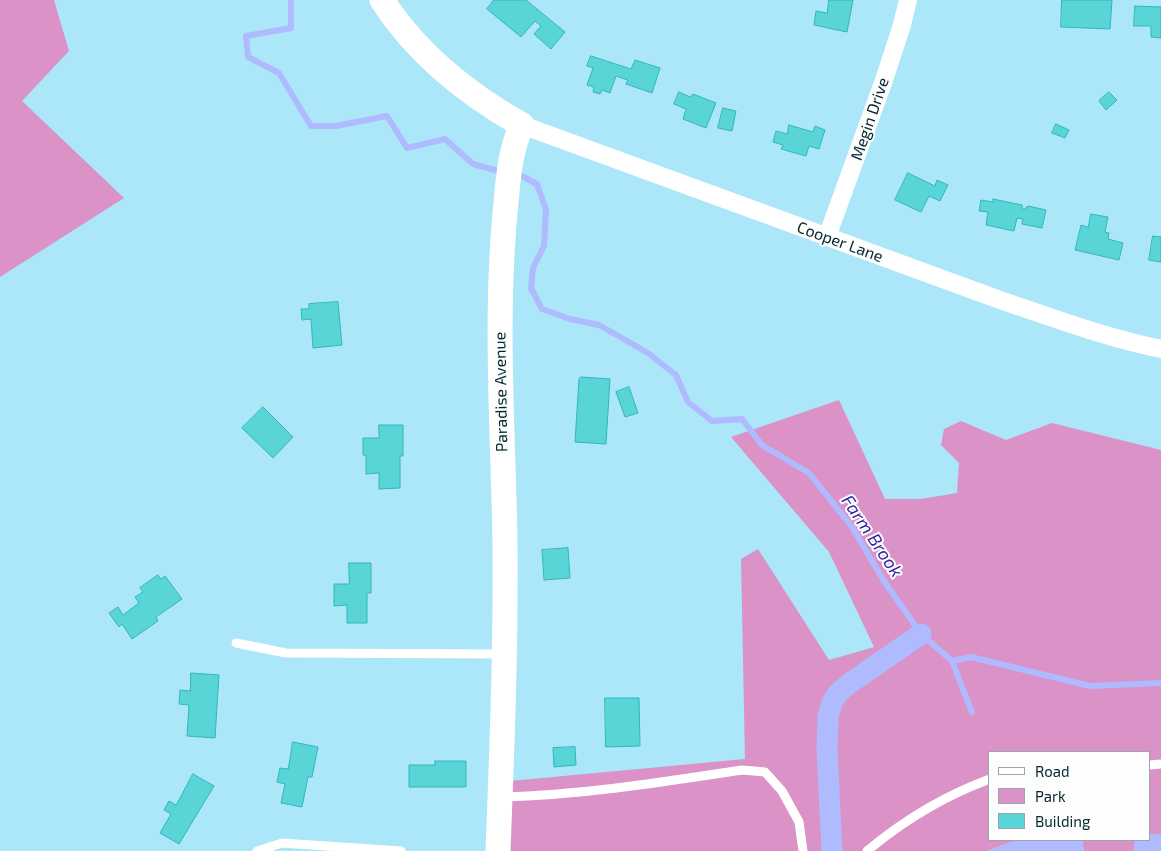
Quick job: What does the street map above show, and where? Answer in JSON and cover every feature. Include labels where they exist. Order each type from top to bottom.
[{"type":"street","points":[[382,0],[416,45],[458,82],[502,114],[522,125]]},
{"type":"street","name":"Megin Drive","points":[[827,237],[884,80],[908,0]]},
{"type":"street","name":"Cooper Lane","points":[[522,125],[827,237],[1069,323],[1161,350]]},
{"type":"street","name":"Paradise Avenue","points":[[498,851],[505,542],[500,327],[503,240],[513,150],[522,125]]},
{"type":"lane","points":[[236,643],[286,653],[503,654]]},
{"type":"lane","points":[[500,797],[598,791],[742,770],[765,772],[782,791],[799,822],[803,851]]},
{"type":"lane","points":[[867,851],[913,818],[968,787],[988,780]]},
{"type":"lane","points":[[257,851],[282,843],[400,851]]},
{"type":"green space","points":[[0,0],[54,0],[69,51],[22,101],[124,198],[0,277]]},
{"type":"green space","points":[[839,400],[885,499],[921,499],[957,493],[959,463],[941,445],[944,429],[961,421],[1006,440],[1052,423],[1161,450],[1161,834],[1151,834],[1151,751],[988,751],[988,841],[1025,841],[1011,842],[987,851],[507,851],[510,781],[745,759],[741,559],[758,549],[829,660],[874,647],[829,552],[731,437]]},
{"type":"green space","points":[[1082,841],[1134,841],[1134,851],[1084,851]]},
{"type":"water","points":[[1151,834],[1161,834],[1161,851],[1134,851],[1134,841],[1151,841]]},
{"type":"water","points":[[1082,841],[1084,851],[987,851],[1011,842]]},
{"type":"building","points":[[494,0],[526,0],[565,32],[551,49],[534,34],[541,26],[535,21],[521,37],[487,9]]},
{"type":"building","points":[[829,0],[853,0],[847,32],[814,25],[816,11],[827,13]]},
{"type":"building","points":[[1062,0],[1112,0],[1110,29],[1061,27]]},
{"type":"building","points":[[1135,6],[1161,7],[1161,38],[1151,37],[1151,26],[1134,26]]},
{"type":"building","points":[[591,56],[631,69],[635,60],[660,68],[652,93],[626,84],[628,80],[616,76],[610,93],[602,90],[600,94],[593,92],[594,87],[587,85],[593,68],[587,66]]},
{"type":"building","points":[[679,92],[690,97],[693,94],[716,103],[706,128],[683,119],[686,109],[674,104]]},
{"type":"building","points":[[1109,92],[1117,100],[1106,110],[1099,101]]},
{"type":"building","points":[[723,108],[736,111],[732,131],[718,128]]},
{"type":"building","points":[[1056,124],[1069,130],[1065,138],[1052,133]]},
{"type":"building","points":[[789,125],[813,132],[815,126],[825,130],[819,149],[809,146],[806,156],[781,149],[783,145],[773,142],[776,131],[787,134]]},
{"type":"building","points":[[908,173],[935,186],[937,180],[948,185],[940,201],[929,196],[921,212],[895,200]]},
{"type":"building","points":[[993,199],[1022,205],[1023,210],[1028,206],[1046,210],[1042,228],[1022,224],[1023,219],[1017,218],[1014,231],[986,225],[988,212],[979,211],[981,200],[993,202]]},
{"type":"building","points":[[1091,214],[1108,217],[1105,232],[1109,233],[1108,239],[1123,243],[1119,260],[1075,250],[1081,225],[1088,227]]},
{"type":"building","points":[[1153,236],[1161,237],[1161,262],[1149,260]]},
{"type":"building","points":[[338,302],[342,345],[313,348],[311,319],[302,320],[301,309],[309,309],[309,304]]},
{"type":"building","points":[[581,377],[610,379],[606,444],[575,442],[579,379]]},
{"type":"building","points":[[629,387],[638,413],[625,417],[616,392]]},
{"type":"building","points":[[263,407],[293,437],[273,458],[242,428]]},
{"type":"building","points":[[379,425],[403,425],[403,456],[400,456],[400,488],[379,489],[379,473],[366,474],[366,455],[363,455],[363,438],[379,438]]},
{"type":"building","points":[[568,548],[570,578],[544,580],[542,550]]},
{"type":"building","points":[[349,563],[371,563],[371,593],[367,593],[367,623],[347,623],[347,605],[334,606],[334,584],[349,584]]},
{"type":"building","points":[[158,575],[161,579],[165,576],[182,599],[156,617],[158,621],[132,639],[122,624],[119,627],[109,613],[118,607],[123,615],[139,603],[135,597],[143,592],[140,588]]},
{"type":"building","points":[[191,673],[219,675],[215,738],[187,736],[189,705],[179,704],[180,690],[190,691]]},
{"type":"building","points":[[605,698],[639,698],[640,746],[606,747]]},
{"type":"building","points":[[293,742],[318,747],[312,777],[308,777],[302,807],[281,803],[285,784],[277,782],[280,768],[288,769]]},
{"type":"building","points":[[575,747],[576,765],[554,767],[553,748]]},
{"type":"building","points":[[435,761],[466,761],[466,787],[409,787],[409,765],[435,765]]},
{"type":"building","points":[[193,774],[214,786],[179,844],[160,833],[171,814],[164,810],[169,801],[176,805]]},
{"type":"waterway","points":[[291,0],[291,28],[246,36],[248,57],[279,73],[311,126],[336,126],[387,116],[407,148],[445,139],[473,164],[498,171]]},
{"type":"waterway","name":"Farm Brook","points":[[522,176],[537,184],[546,210],[544,246],[533,268],[531,288],[542,309],[570,319],[599,325],[648,353],[676,375],[688,402],[712,421],[742,419],[762,445],[809,473],[852,527],[884,581],[921,634],[952,661],[972,712]]},
{"type":"waterway","points":[[832,851],[827,750],[828,717],[832,703],[838,693],[850,683],[921,634]]},
{"type":"waterway","points":[[952,661],[971,657],[1090,686],[1161,683]]}]
